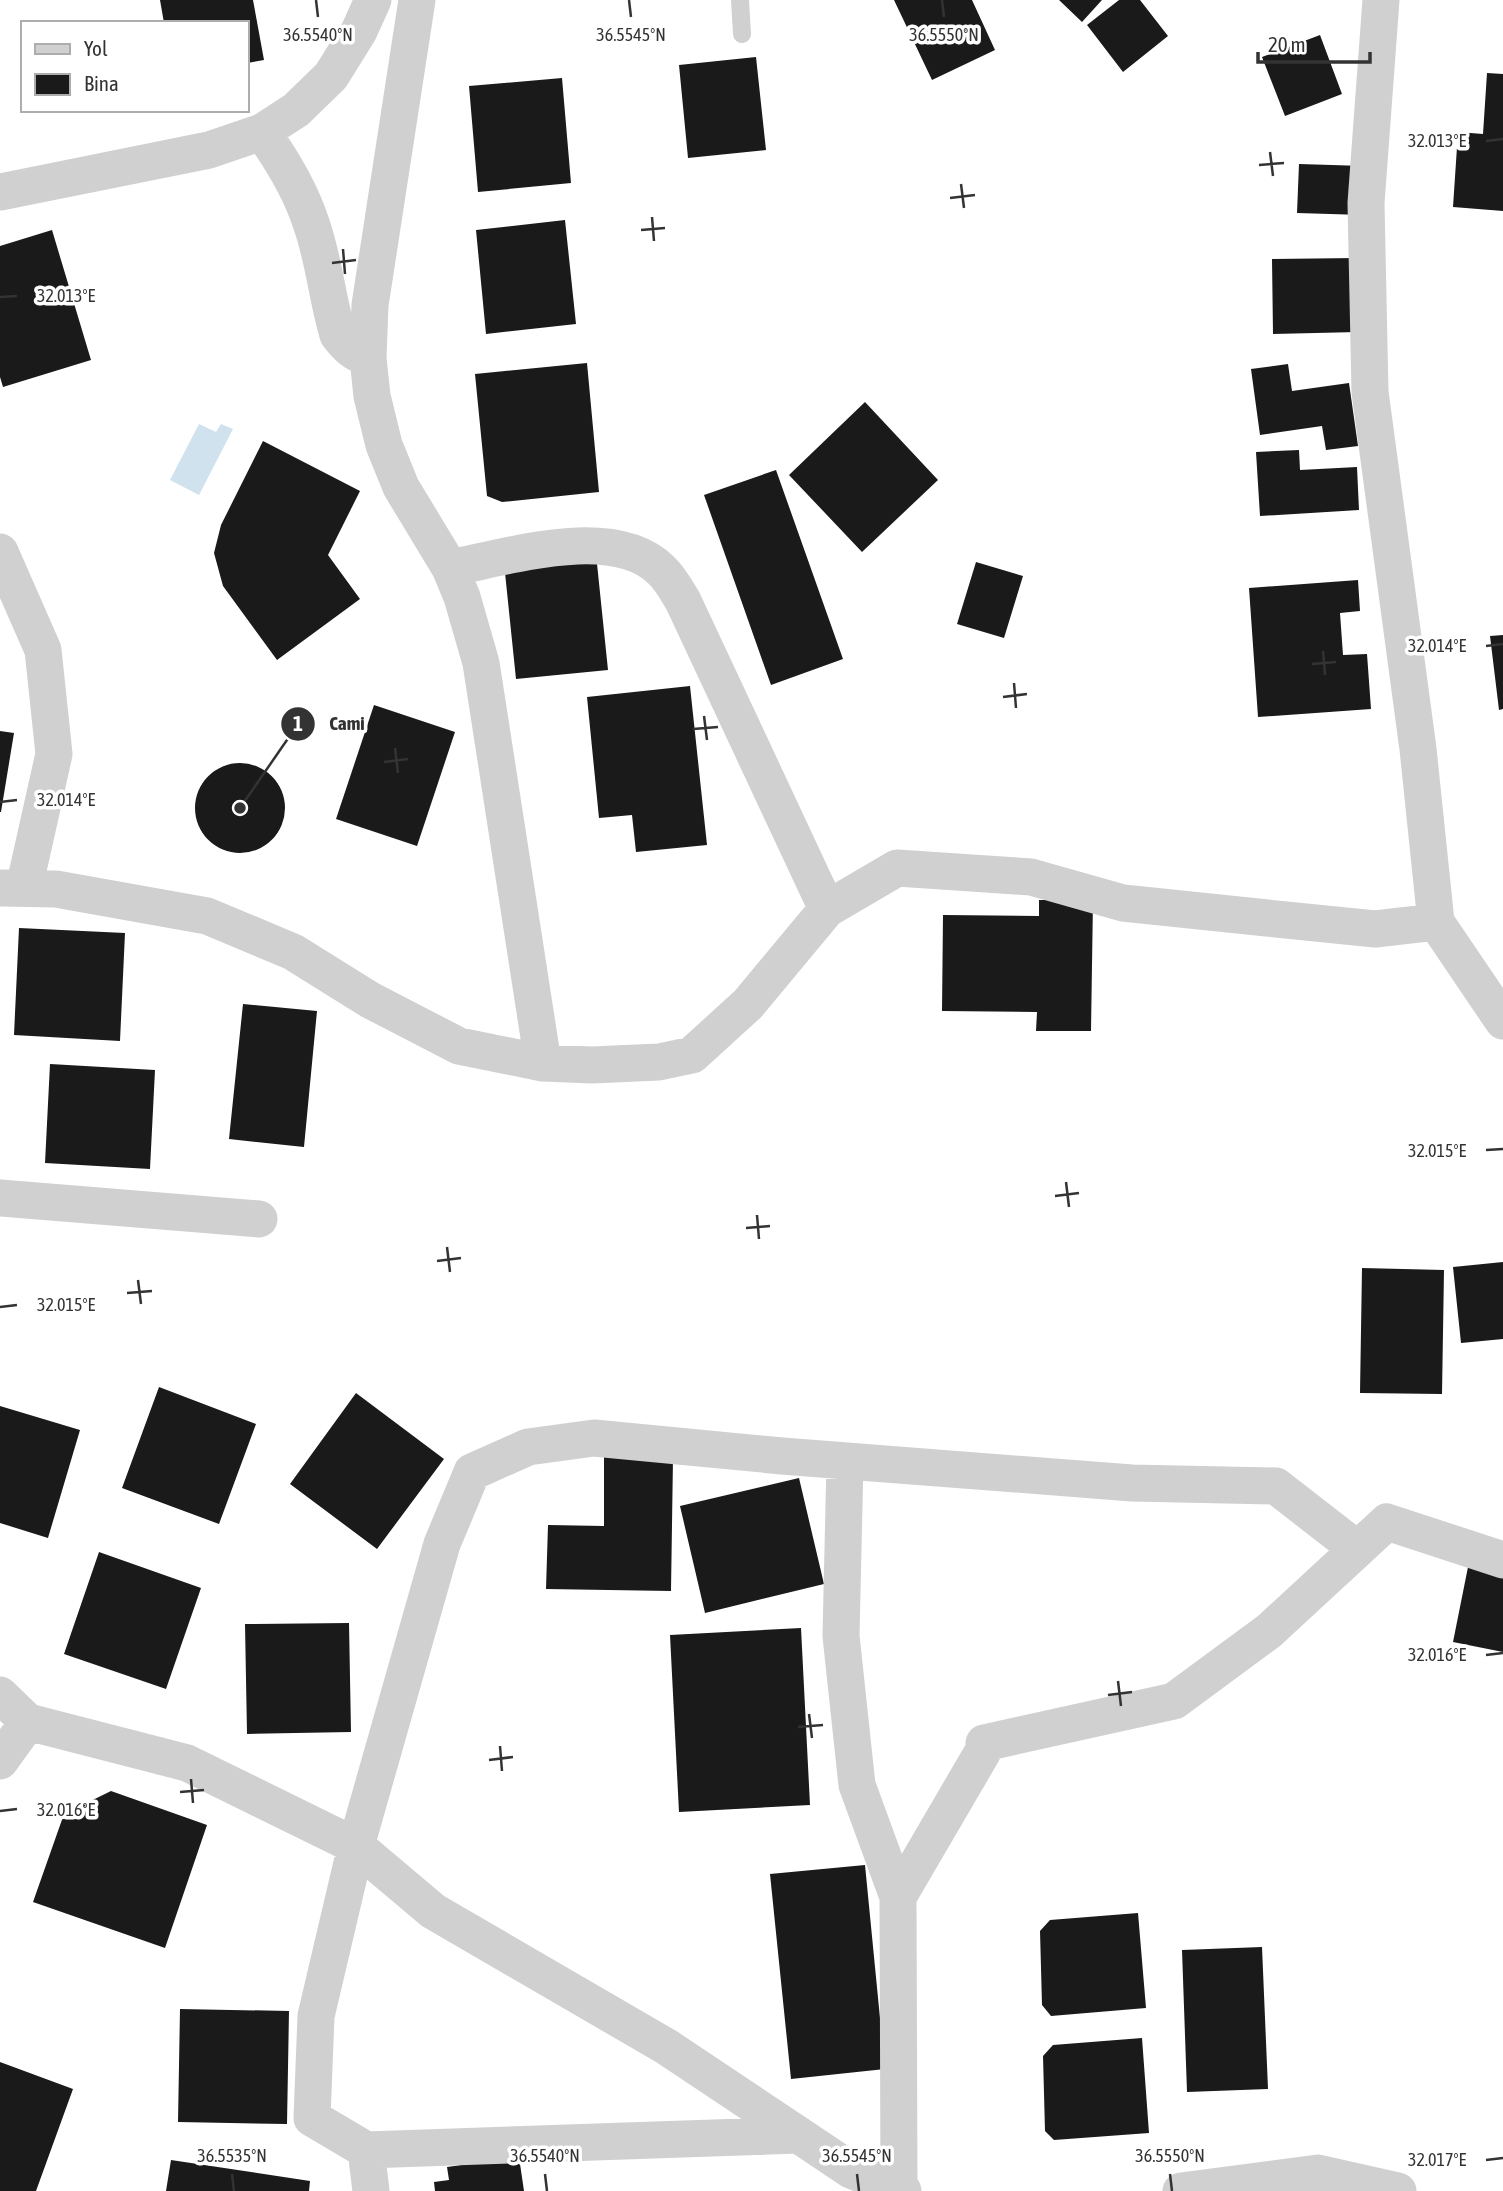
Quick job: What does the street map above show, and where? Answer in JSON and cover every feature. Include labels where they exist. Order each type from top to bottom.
[{"type":"street","points":[[0,192],[209,150],[262,132],[296,110],[331,76],[359,31],[373,0]]},
{"type":"street","points":[[417,0],[370,305],[368,358],[372,396],[384,445],[401,487],[450,568],[465,607],[481,663],[543,1063]]},
{"type":"street","points":[[1381,0],[1366,203],[1370,392],[1418,749],[1436,922],[1503,1021]]},
{"type":"street","points":[[262,132],[283,161],[308,214],[338,335],[355,354],[368,358]]},
{"type":"street","points":[[450,568],[550,548],[594,546],[633,551],[661,570],[683,601],[827,909]]},
{"type":"street","points":[[0,552],[43,650],[54,754],[12,888],[56,889],[207,916],[293,953],[370,1000],[459,1046],[543,1063],[592,1065],[659,1062],[692,1055],[748,1003],[827,909],[897,868],[1031,877],[1123,903],[1254,917],[1375,929],[1436,922]]},
{"type":"street","points":[[0,1198],[259,1219]]},
{"type":"street","points":[[799,2135],[366,2150],[312,2118],[316,2016],[356,1846],[442,1544],[472,1472],[528,1447],[594,1438],[1132,1483],[1276,1486],[1357,1549]]},
{"type":"street","points":[[0,1695],[28,1723],[187,1763],[356,1846],[433,1911],[667,2047],[851,2170],[901,2190],[898,1898],[857,1785],[841,1636],[845,1461]]},
{"type":"street","points":[[898,1898],[985,1748],[984,1743],[1174,1701],[1269,1631],[1387,1522],[1503,1560]]},
{"type":"street","points":[[0,1761],[28,1723]]},
{"type":"street","points":[[366,2150],[371,2191]]},
{"type":"street","points":[[1181,2191],[1318,2173],[1398,2191]]},
{"type":"lane","points":[[740,0],[742,34]]},
{"type":"water","points":[[199,424],[216,432],[221,424],[233,429],[199,495],[170,480]]},
{"type":"building","points":[[160,0],[253,0],[264,60],[248,63],[248,21],[164,21]]},
{"type":"building","points":[[894,0],[972,0],[995,50],[932,80]]},
{"type":"building","points":[[1059,0],[1102,0],[1082,22]]},
{"type":"building","points":[[1119,0],[1140,0],[1168,36],[1123,72],[1087,25]]},
{"type":"building","points":[[1320,35],[1342,94],[1285,116],[1262,57]]},
{"type":"building","points":[[756,57],[766,150],[688,158],[679,65]]},
{"type":"building","points":[[1487,73],[1503,74],[1503,211],[1453,207],[1458,132],[1483,134]]},
{"type":"building","points":[[562,78],[571,183],[478,192],[469,86]]},
{"type":"building","points":[[1299,164],[1364,166],[1363,215],[1297,213]]},
{"type":"building","points":[[565,220],[576,324],[486,334],[476,230]]},
{"type":"building","points":[[52,230],[91,360],[3,387],[0,377],[0,246]]},
{"type":"building","points":[[1357,258],[1358,332],[1273,334],[1272,259]]},
{"type":"building","points":[[587,363],[599,492],[502,502],[487,496],[475,374]]},
{"type":"building","points":[[1288,364],[1292,391],[1349,383],[1358,446],[1326,450],[1322,426],[1260,435],[1251,369]]},
{"type":"building","points":[[865,402],[938,480],[862,552],[789,475]]},
{"type":"building","points":[[263,441],[360,491],[328,555],[360,599],[277,660],[223,586],[214,553],[221,525]]},
{"type":"building","points":[[1299,450],[1300,470],[1357,467],[1359,510],[1260,516],[1256,452]]},
{"type":"building","points":[[776,470],[843,659],[771,685],[704,495]]},
{"type":"building","points":[[596,554],[608,670],[516,679],[504,563]]},
{"type":"building","points":[[976,562],[1023,576],[1004,638],[957,624]]},
{"type":"building","points":[[1358,580],[1360,611],[1340,613],[1343,655],[1367,654],[1371,709],[1258,717],[1249,588]]},
{"type":"building","points":[[1503,635],[1503,709],[1499,710],[1490,636]]},
{"type":"building","points":[[690,686],[707,845],[636,852],[632,815],[599,818],[587,697]]},
{"type":"building","points":[[374,705],[455,732],[417,846],[336,819]]},
{"type":"building","points":[[0,731],[14,733],[1,812],[0,812]]},
{"type":"building","points":[[240,763],[265,771],[277,783],[285,808],[277,833],[265,845],[240,853],[215,845],[203,833],[195,808],[203,783],[215,771]]},
{"type":"building","points":[[1039,900],[1093,900],[1091,1031],[1036,1031],[1037,1012],[942,1011],[943,915],[1039,916]]},
{"type":"building","points":[[19,928],[125,933],[120,1041],[14,1035]]},
{"type":"building","points":[[243,1004],[317,1011],[304,1147],[229,1139]]},
{"type":"building","points":[[50,1064],[155,1070],[150,1169],[45,1163]]},
{"type":"building","points":[[1503,1262],[1503,1339],[1461,1343],[1453,1267]]},
{"type":"building","points":[[1362,1268],[1444,1270],[1442,1394],[1360,1393]]},
{"type":"building","points":[[159,1387],[256,1424],[219,1524],[122,1488]]},
{"type":"building","points":[[356,1393],[444,1459],[377,1549],[290,1484]]},
{"type":"building","points":[[0,1406],[80,1430],[48,1538],[0,1523]]},
{"type":"building","points":[[604,1457],[673,1458],[671,1591],[546,1589],[548,1525],[604,1526]]},
{"type":"building","points":[[799,1478],[824,1584],[705,1613],[680,1506]]},
{"type":"building","points":[[99,1552],[201,1588],[166,1689],[64,1654]]},
{"type":"building","points":[[1469,1562],[1503,1569],[1503,1652],[1453,1642]]},
{"type":"building","points":[[349,1623],[351,1732],[247,1734],[245,1624]]},
{"type":"building","points":[[801,1628],[810,1805],[679,1812],[670,1635]]},
{"type":"building","points":[[111,1791],[207,1825],[165,1948],[33,1902],[64,1814]]},
{"type":"building","points":[[865,1865],[885,2069],[791,2079],[770,1874]]},
{"type":"building","points":[[1138,1913],[1146,2008],[1051,2016],[1042,2005],[1040,1931],[1050,1920]]},
{"type":"building","points":[[1262,1947],[1268,2089],[1187,2092],[1182,1950]]},
{"type":"building","points":[[180,2009],[289,2011],[287,2124],[178,2122]]},
{"type":"building","points":[[1142,2038],[1149,2133],[1054,2140],[1045,2131],[1043,2056],[1053,2045]]},
{"type":"building","points":[[0,2062],[73,2089],[36,2191],[0,2191]]},
{"type":"building","points":[[519,2157],[524,2191],[435,2191],[434,2182],[449,2180],[447,2167]]},
{"type":"building","points":[[171,2160],[310,2181],[309,2191],[166,2191]]},
{"type":"place","name":"Cami","points":[[240,808]]}]
